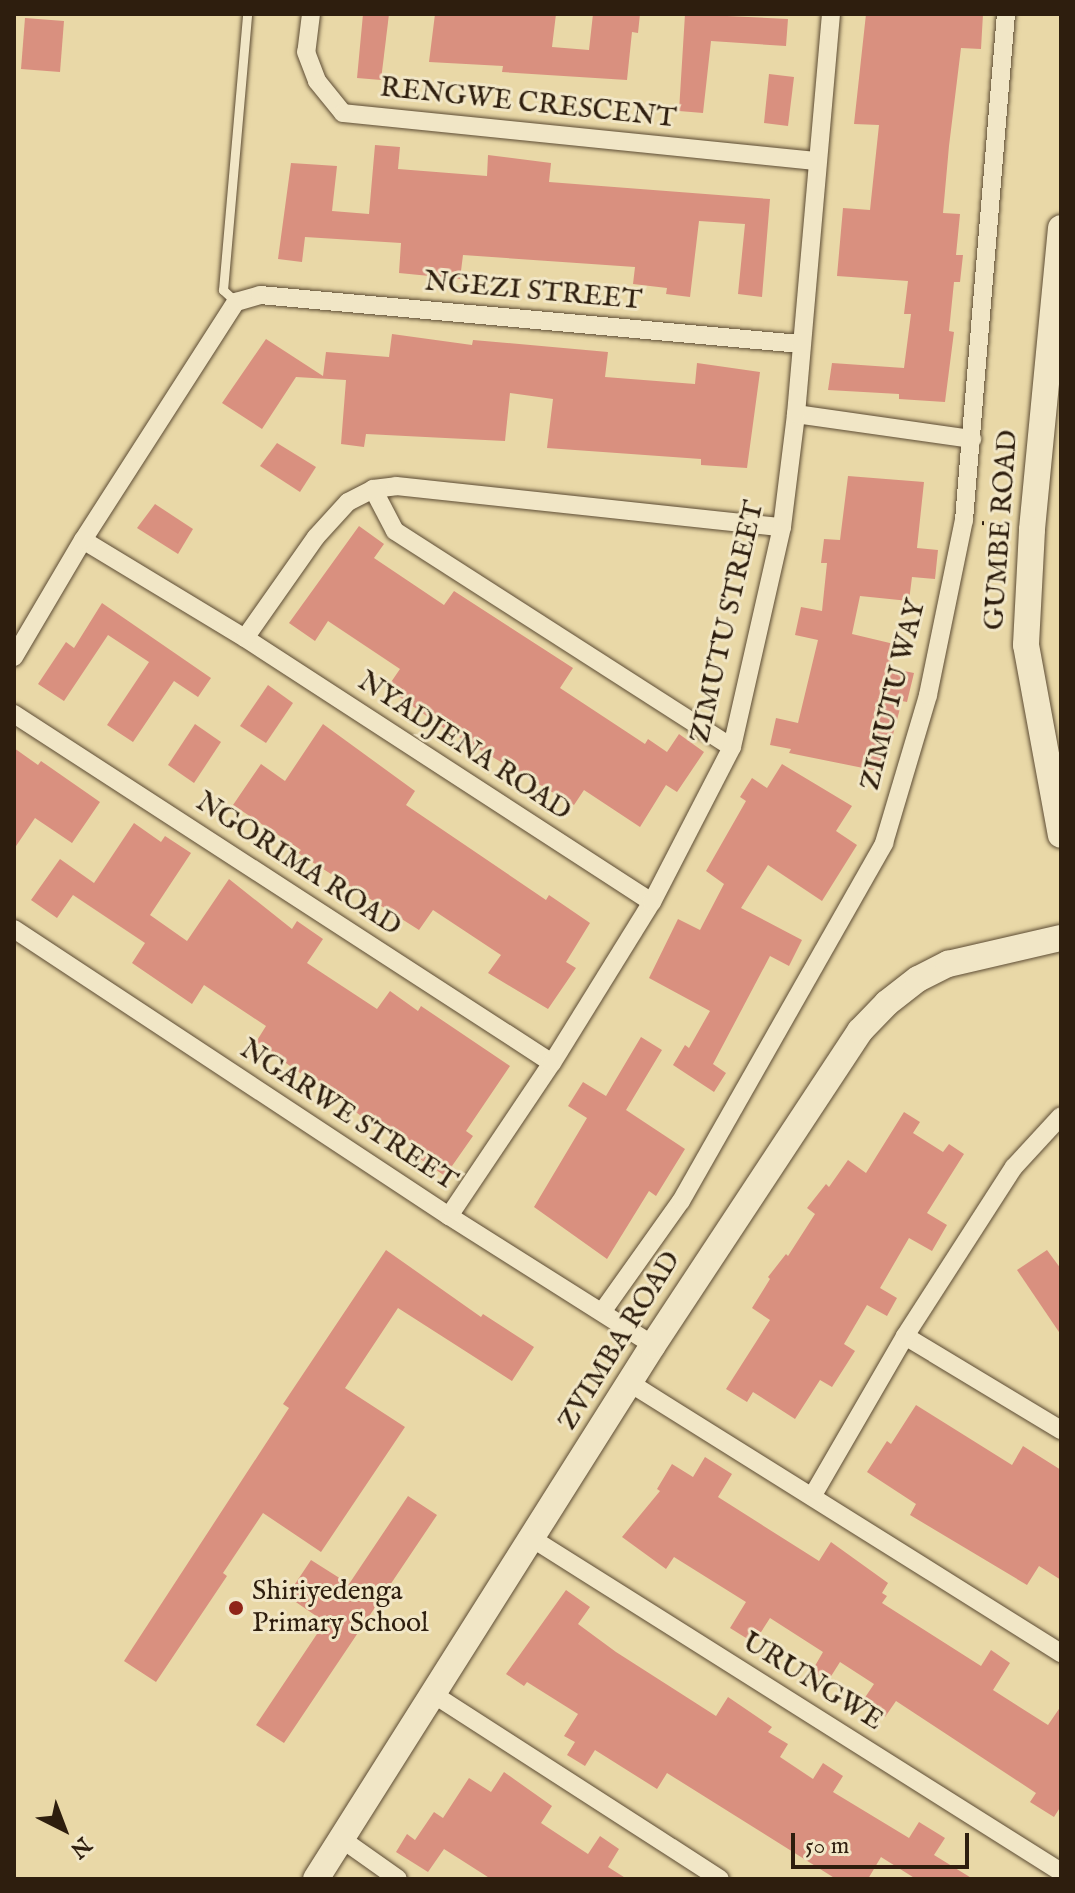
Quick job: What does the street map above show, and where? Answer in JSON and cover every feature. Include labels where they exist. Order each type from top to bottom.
[{"type":"street","name":"RENGWE CRESCENT","points":[[311,14],[306,52],[317,81],[343,113],[817,161]]},
{"type":"street","name":"ZIMUTU STREET","points":[[449,1216],[552,1063],[652,902],[732,747],[782,527],[796,414],[831,14]]},
{"type":"street","name":"ZIMUTU WAY","points":[[602,1312],[681,1201],[884,843],[928,695],[964,520],[1006,14]]},
{"type":"street","name":"GUMBE ROAD","points":[[1061,228],[1032,530],[1026,645],[1061,835]]},
{"type":"street","name":"NGEZI STREET","points":[[236,302],[260,295],[800,344]]},
{"type":"street","points":[[14,657],[83,540],[236,302]]},
{"type":"street","points":[[796,414],[972,439]]},
{"type":"street","points":[[245,638],[316,537],[348,502],[373,489],[396,486],[782,527]]},
{"type":"street","points":[[373,489],[395,531],[732,747]]},
{"type":"street","name":"NYADJENA ROAD","points":[[83,540],[245,638],[652,902]]},
{"type":"street","name":"NGORIMA ROAD","points":[[14,714],[552,1063]]},
{"type":"street","name":"NGARWE STREET","points":[[14,929],[449,1216],[653,1345]]},
{"type":"street","name":"ZVIMBA ROAD","points":[[316,1879],[653,1345],[860,1031],[887,1003],[918,979],[948,964],[1061,938]]},
{"type":"street","points":[[813,1495],[905,1336],[1014,1167],[1061,1116]]},
{"type":"street","points":[[905,1336],[1061,1430]]},
{"type":"street","points":[[630,1383],[1061,1653]]},
{"type":"street","name":"URUNGWE","points":[[533,1539],[1061,1872]]},
{"type":"street","points":[[433,1694],[720,1879]]},
{"type":"street","points":[[343,1840],[398,1879]]},
{"type":"lane","points":[[236,302],[223,290],[247,14]]},
{"type":"path","points":[[964,520],[1032,530]]},
{"type":"building","points":[[363,14],[389,14],[381,80],[357,78]]},
{"type":"building","points":[[435,14],[556,14],[552,47],[589,50],[593,14],[640,14],[638,33],[632,32],[627,80],[502,72],[503,66],[429,62]]},
{"type":"building","points":[[685,14],[788,19],[786,46],[711,41],[703,113],[679,111]]},
{"type":"building","points":[[866,14],[983,14],[981,49],[961,48],[949,146],[943,213],[960,214],[956,255],[963,255],[960,282],[954,282],[949,331],[954,332],[945,402],[899,399],[899,394],[828,390],[832,363],[904,368],[911,314],[904,314],[908,281],[837,276],[843,208],[870,210],[879,125],[854,124]]},
{"type":"building","points":[[25,18],[64,21],[60,72],[21,69]]},
{"type":"building","points":[[769,74],[794,77],[788,126],[764,123]]},
{"type":"building","points":[[375,145],[400,147],[398,169],[487,176],[488,155],[551,163],[549,182],[770,199],[762,297],[738,294],[745,224],[699,221],[690,297],[666,294],[667,288],[633,284],[635,267],[463,255],[460,279],[399,273],[401,243],[305,237],[302,262],[278,259],[291,163],[337,166],[332,211],[369,214]]},
{"type":"building","points":[[392,334],[472,345],[473,340],[608,352],[605,377],[695,384],[697,363],[760,372],[747,468],[701,465],[701,459],[547,448],[553,399],[510,393],[505,441],[366,434],[364,447],[341,444],[346,380],[296,377],[262,429],[222,403],[266,339],[323,376],[326,352],[389,357]]},
{"type":"building","points":[[277,443],[316,467],[300,492],[260,466]]},
{"type":"building","points":[[848,476],[924,482],[917,548],[938,550],[935,579],[912,577],[909,601],[860,596],[852,634],[894,644],[889,668],[914,673],[907,702],[902,701],[883,772],[789,753],[791,749],[770,745],[776,718],[798,723],[818,640],[795,635],[801,607],[822,611],[827,563],[821,563],[824,539],[840,540]]},
{"type":"building","points":[[155,504],[193,529],[178,554],[137,528]]},
{"type":"building","points":[[359,526],[384,544],[374,558],[444,605],[454,591],[573,668],[560,688],[645,744],[648,739],[667,752],[679,734],[704,752],[677,792],[666,785],[640,827],[584,790],[574,805],[445,729],[387,688],[400,669],[328,621],[315,641],[289,623]]},
{"type":"building","points":[[102,603],[211,678],[198,697],[174,681],[133,742],[107,725],[149,662],[108,635],[64,701],[38,684],[66,642],[74,648]]},
{"type":"building","points":[[268,685],[293,703],[266,743],[240,726]]},
{"type":"building","points":[[195,724],[221,742],[194,783],[168,765]]},
{"type":"building","points":[[323,724],[415,791],[406,805],[546,900],[549,895],[590,923],[566,962],[576,968],[548,1009],[488,973],[501,955],[433,910],[419,930],[298,853],[301,850],[233,805],[261,764],[285,781]]},
{"type":"building","points":[[14,748],[38,765],[41,761],[100,802],[72,843],[35,818],[14,849]]},
{"type":"building","points":[[782,764],[852,806],[836,831],[857,845],[822,901],[768,865],[741,908],[802,940],[789,966],[770,956],[713,1064],[726,1073],[714,1092],[673,1065],[685,1045],[689,1048],[710,1011],[649,978],[678,919],[700,930],[724,884],[706,871],[746,801],[740,797],[752,778],[767,788]]},
{"type":"building","points":[[134,823],[161,842],[165,836],[191,853],[150,915],[187,941],[229,879],[292,929],[297,921],[323,939],[307,963],[377,1009],[390,991],[418,1011],[421,1006],[510,1066],[466,1131],[473,1136],[445,1176],[420,1159],[425,1151],[381,1121],[377,1127],[256,1042],[266,1026],[204,985],[192,1004],[132,963],[145,943],[73,895],[57,918],[31,900],[60,859],[94,883]]},
{"type":"building","points":[[641,1037],[662,1050],[626,1110],[685,1149],[656,1196],[649,1191],[607,1259],[534,1207],[587,1118],[568,1106],[583,1082],[606,1096]]},
{"type":"building","points":[[904,1112],[920,1122],[913,1133],[943,1152],[949,1144],[964,1154],[927,1213],[947,1225],[932,1251],[909,1238],[880,1288],[897,1298],[887,1316],[867,1305],[844,1344],[855,1351],[832,1387],[820,1380],[795,1419],[753,1392],[747,1402],[726,1389],[770,1320],[752,1308],[770,1279],[768,1277],[786,1254],[788,1256],[815,1214],[807,1208],[826,1184],[829,1187],[848,1160],[866,1173]]},
{"type":"building","points":[[386,1250],[481,1317],[483,1314],[534,1347],[512,1381],[398,1308],[345,1388],[405,1427],[321,1552],[263,1513],[223,1573],[227,1576],[156,1682],[124,1661],[289,1408],[283,1404]]},
{"type":"building","points":[[1047,1250],[1061,1269],[1061,1335],[1017,1270]]},
{"type":"building","points":[[916,1405],[1012,1465],[1023,1446],[1061,1470],[1061,1580],[1039,1566],[1027,1585],[910,1515],[916,1504],[867,1472],[887,1441],[891,1444]]},
{"type":"building","points":[[705,1457],[732,1474],[718,1497],[819,1561],[831,1542],[888,1583],[882,1593],[887,1596],[882,1603],[981,1666],[991,1650],[1010,1663],[993,1690],[1048,1725],[1061,1706],[1061,1806],[1054,1817],[1030,1802],[1036,1793],[896,1701],[885,1717],[862,1702],[874,1684],[840,1662],[828,1681],[812,1671],[823,1652],[770,1618],[754,1643],[730,1628],[746,1602],[674,1557],[666,1569],[622,1537],[660,1491],[657,1489],[672,1464],[693,1477]]},
{"type":"building","points":[[408,1496],[437,1515],[284,1743],[256,1725],[325,1622],[287,1596],[311,1560],[349,1584]]},
{"type":"building","points":[[566,1590],[590,1607],[578,1624],[616,1652],[716,1716],[728,1697],[772,1727],[768,1732],[788,1744],[780,1757],[813,1779],[823,1763],[843,1776],[833,1792],[909,1838],[919,1822],[945,1838],[934,1855],[973,1879],[916,1879],[881,1857],[868,1879],[836,1879],[667,1773],[657,1789],[595,1750],[585,1766],[567,1755],[575,1742],[564,1736],[578,1714],[527,1682],[524,1686],[506,1674]]},
{"type":"building","points":[[504,1772],[552,1806],[541,1823],[588,1854],[600,1836],[619,1849],[608,1867],[627,1879],[491,1879],[444,1849],[428,1872],[396,1852],[407,1834],[415,1840],[434,1812],[443,1818],[469,1778],[491,1792]]},
{"type":"place","name":"Shiriyedenga Primary School","points":[[236,1608]]}]
